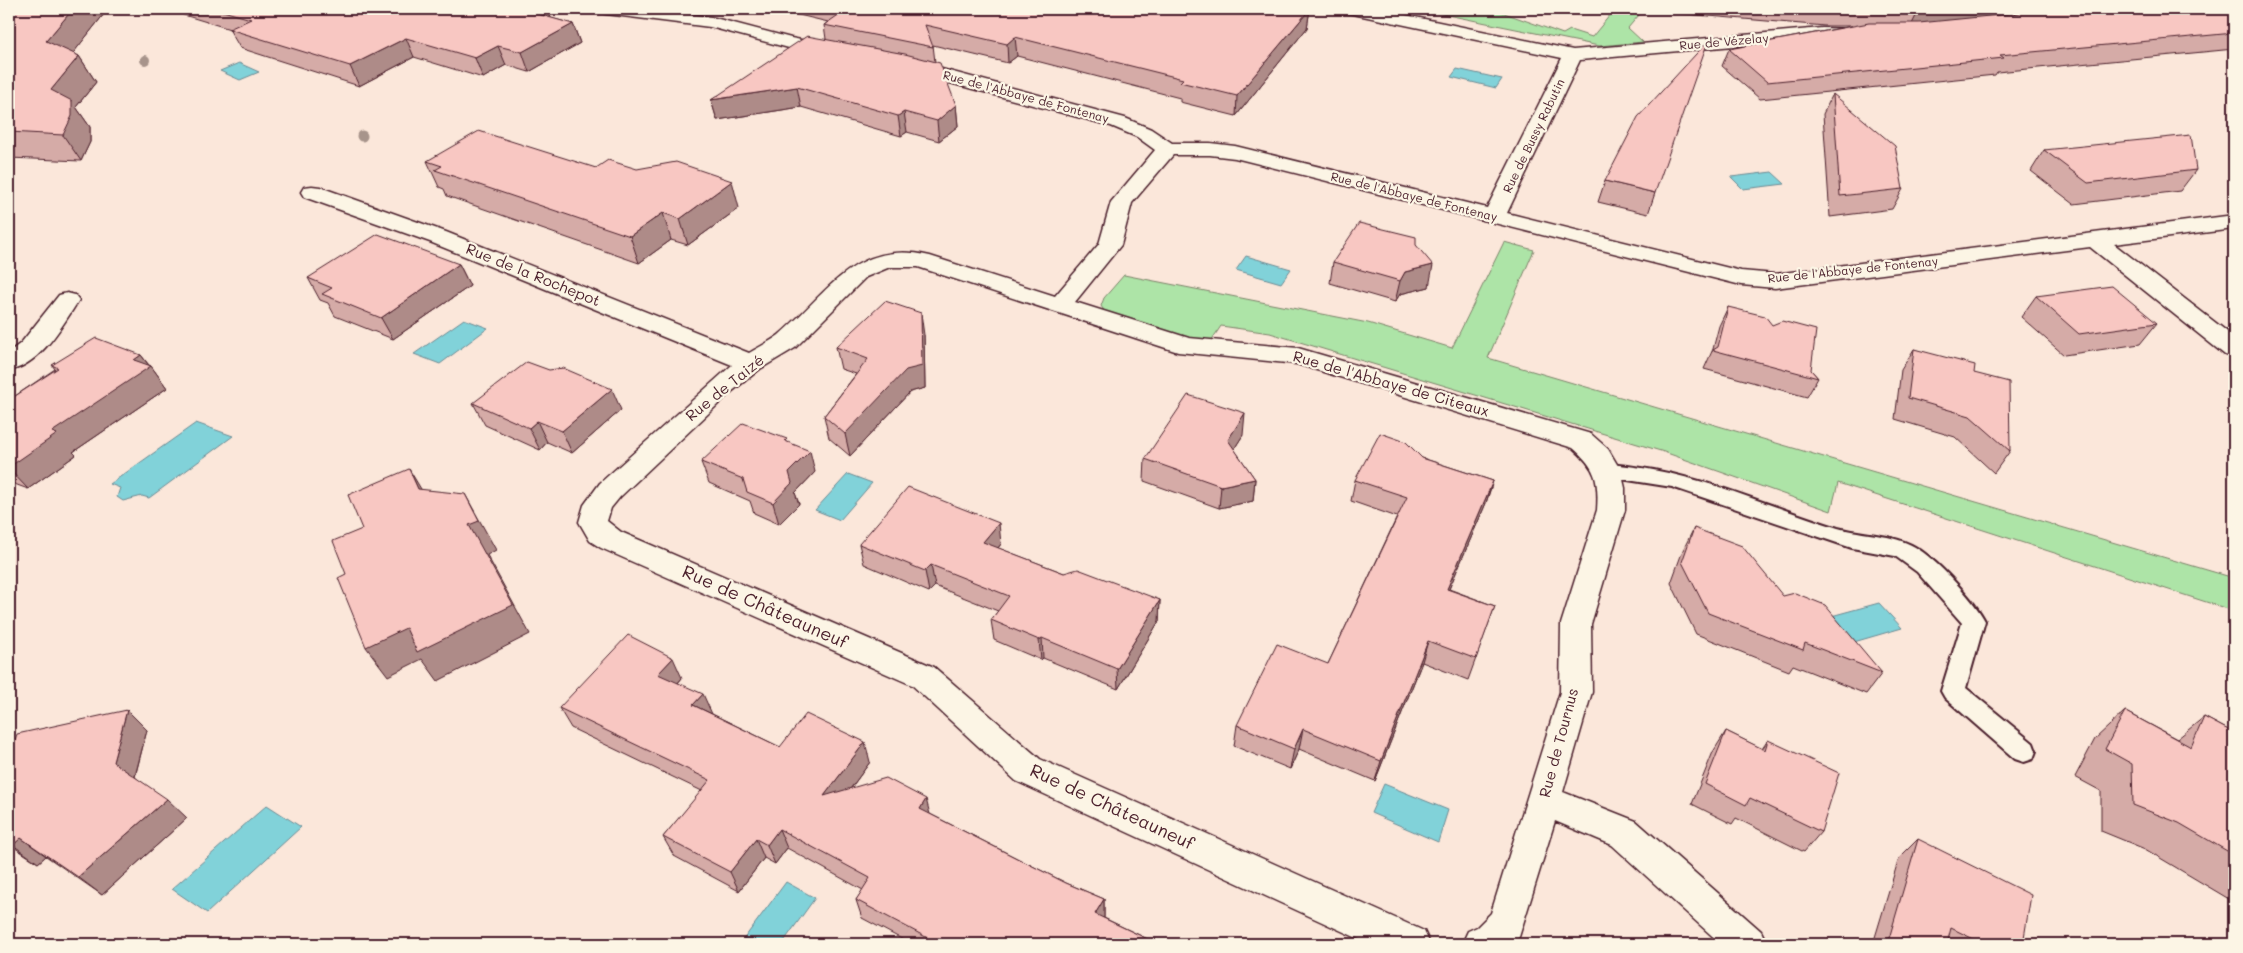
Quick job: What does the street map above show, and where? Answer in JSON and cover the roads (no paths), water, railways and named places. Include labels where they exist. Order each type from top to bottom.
[{"type":"street","points":[[606,9],[670,13],[789,43],[853,55]]},
{"type":"street","name":"Rue de Vézelay","points":[[1353,9],[1573,55],[1822,33],[1872,33]]},
{"type":"street","name":"Rue de Bussy Rabutin","points":[[1494,217],[1573,55]]},
{"type":"street","name":"Rue de l'Abbaye de Fontenay","points":[[884,61],[1118,122],[1144,133],[1167,149],[1210,149],[1235,152],[1741,278],[1775,280],[2234,222]]},
{"type":"street","points":[[1060,305],[1110,245],[1122,202],[1167,149]]},
{"type":"street","name":"Rue de la Rochepot","points":[[312,192],[438,237],[751,363]]},
{"type":"street","points":[[2095,240],[2234,349]]},
{"type":"street","name":"Rue de l'Abbaye de Citeaux","points":[[898,259],[922,261],[1187,346],[1298,356],[1572,437],[1591,448],[1602,458],[1609,471]]},
{"type":"street","name":"Rue de Taizé","points":[[593,522],[598,505],[610,490],[721,387],[751,363],[786,342],[858,272],[877,263],[898,259]]},
{"type":"street","points":[[9,363],[30,349],[67,300]]},
{"type":"street","name":"Rue de Tournus","points":[[1481,944],[1490,940],[1506,924],[1576,692],[1576,624],[1611,510],[1613,490],[1609,471]]},
{"type":"street","name":"Rue de Châteauneuf","points":[[593,522],[600,533],[611,540],[922,676],[1028,770],[1411,944]]},
{"type":"street","points":[[1544,800],[1624,833],[1748,944]]},
{"type":"lane","points":[[1609,471],[1634,472],[1681,480],[1852,540],[1907,552],[1933,576],[1974,621],[1953,691],[2024,751]]},
{"type":"water","points":[[239,63],[259,72],[240,80],[220,71]]},
{"type":"water","points":[[1457,69],[1502,79],[1496,88],[1451,77]]},
{"type":"water","points":[[1772,172],[1785,184],[1743,189],[1731,177]]},
{"type":"water","points":[[1246,256],[1291,269],[1281,283],[1236,270]]},
{"type":"water","points":[[464,319],[488,328],[440,364],[414,354]]},
{"type":"water","points":[[196,423],[233,436],[149,498],[142,496],[123,501],[117,497],[120,488],[110,484]]},
{"type":"water","points":[[848,474],[872,483],[840,520],[815,510]]},
{"type":"water","points":[[1879,603],[1902,628],[1847,644],[1824,618]]},
{"type":"water","points":[[1384,784],[1448,810],[1438,842],[1371,813]]},
{"type":"water","points":[[267,805],[301,827],[207,913],[172,889]]},
{"type":"water","points":[[786,882],[815,898],[782,944],[740,944]]}]
